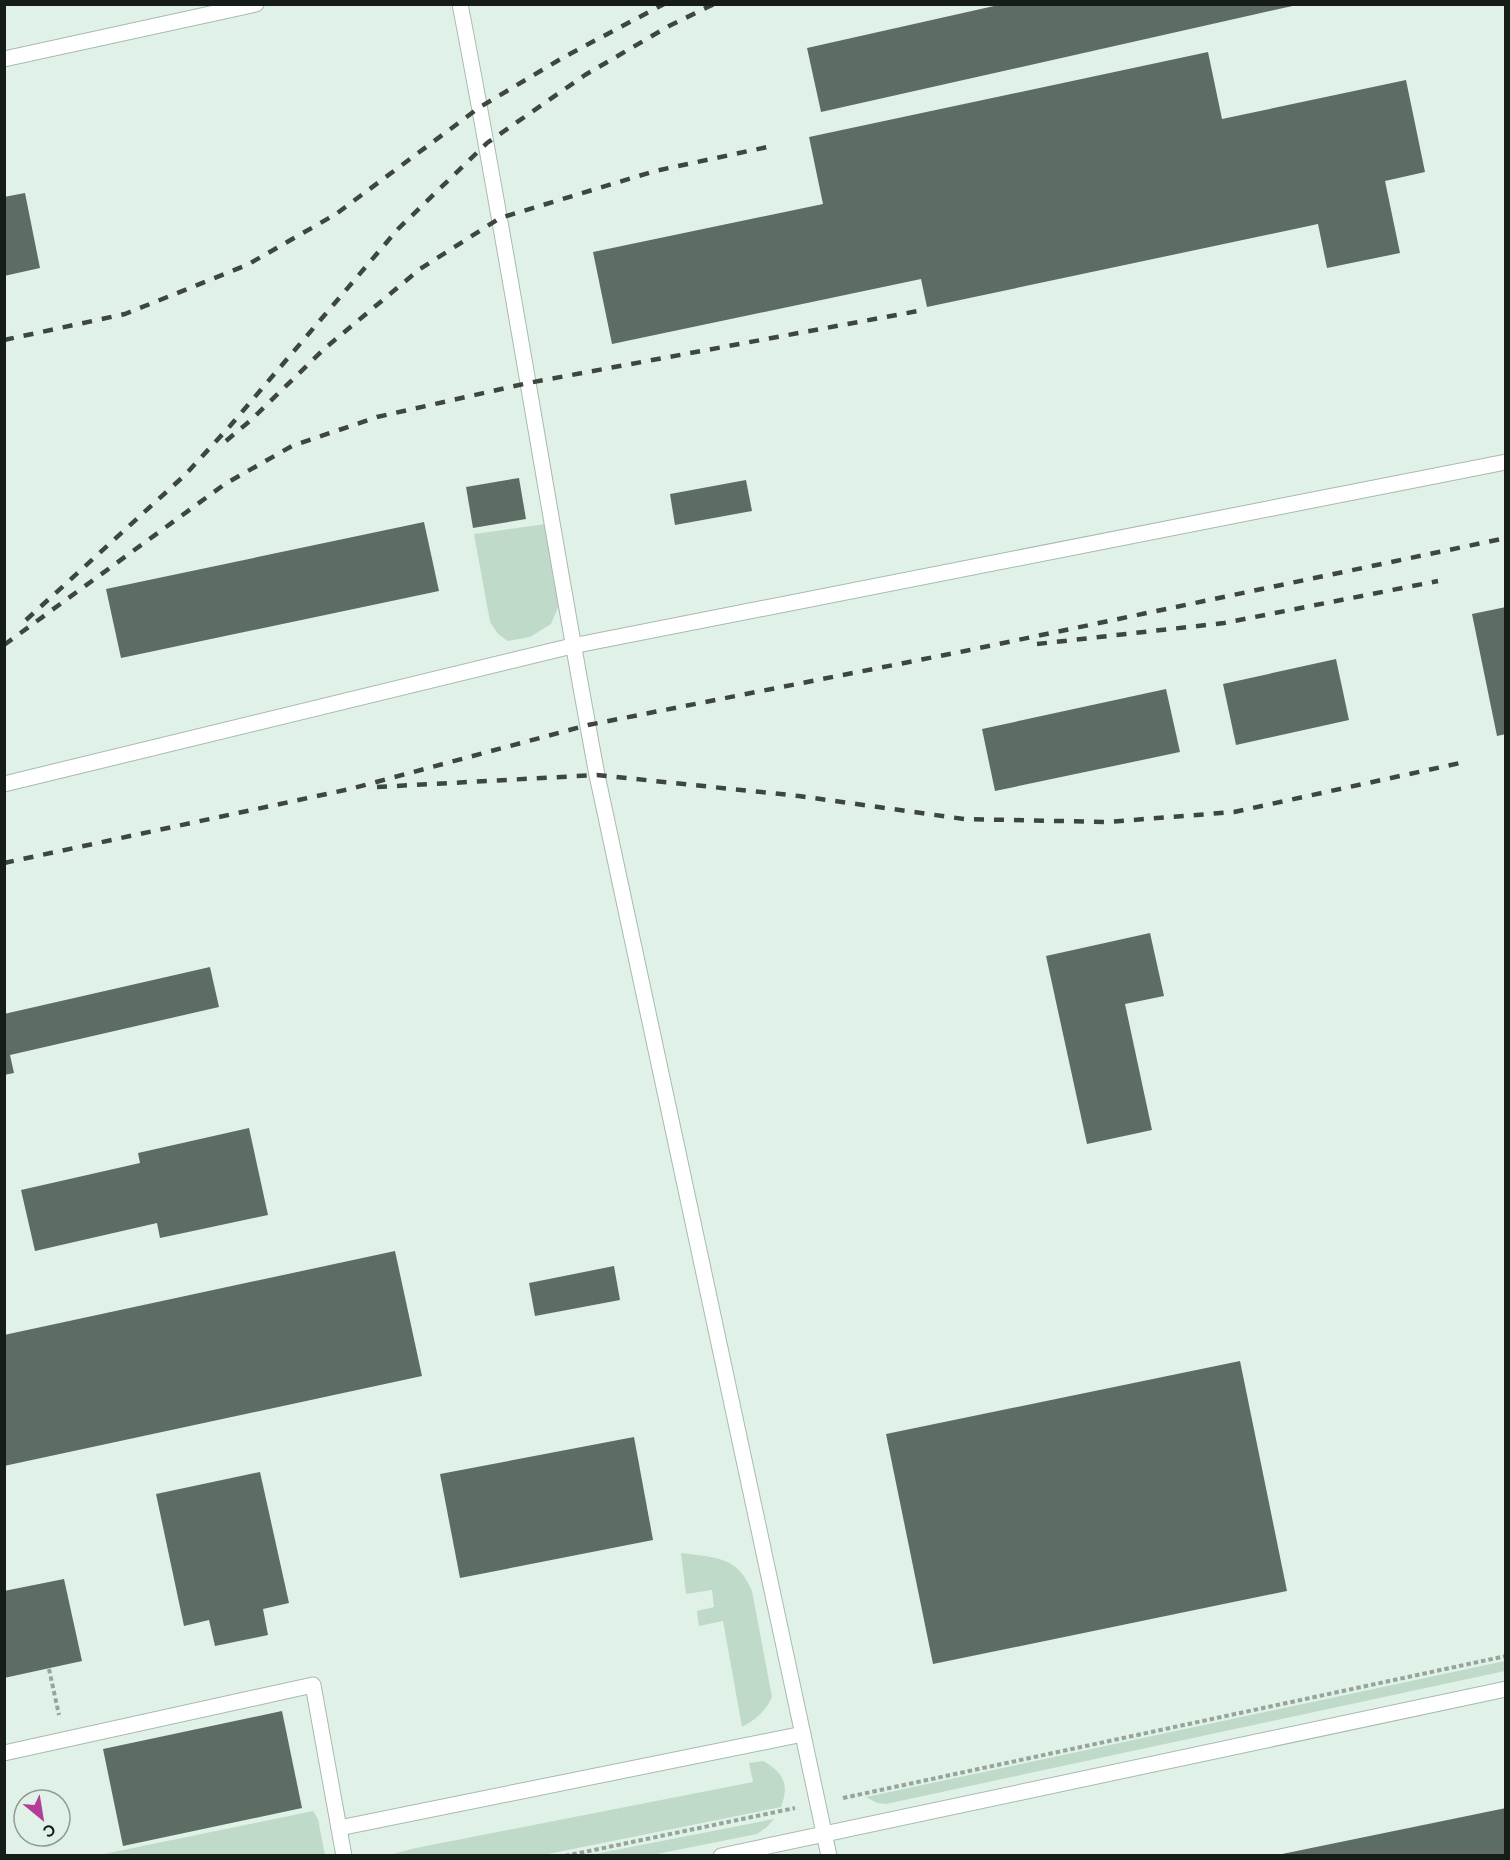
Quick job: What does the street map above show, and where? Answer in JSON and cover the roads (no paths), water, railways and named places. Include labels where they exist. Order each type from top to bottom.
[{"type":"lane","points":[[4,59],[256,4]]},
{"type":"lane","points":[[460,4],[500,218],[572,646],[600,787],[829,1856]]},
{"type":"lane","points":[[4,784],[572,646],[1506,462]]},
{"type":"lane","points":[[4,1753],[313,1685],[344,1856]]},
{"type":"lane","points":[[721,1856],[1506,1689]]},
{"type":"lane","points":[[339,1828],[803,1734]]},
{"type":"railway","points":[[4,340],[125,314],[247,265],[336,214],[480,107],[564,57],[664,4]]},
{"type":"railway","points":[[26,620],[185,475],[230,426],[398,229],[487,143],[585,75],[669,26],[714,4]]},
{"type":"railway","points":[[226,441],[251,420],[324,349],[420,269],[500,218],[655,171],[772,146]]},
{"type":"railway","points":[[4,645],[225,484],[292,446],[377,417],[528,383],[918,311]]},
{"type":"railway","points":[[4,863],[350,789],[588,725],[965,651],[1506,538]]},
{"type":"railway","points":[[1037,644],[1224,623],[1438,581]]},
{"type":"railway","points":[[377,787],[597,775],[799,796],[964,819],[1107,822],[1234,812],[1460,763]]}]
